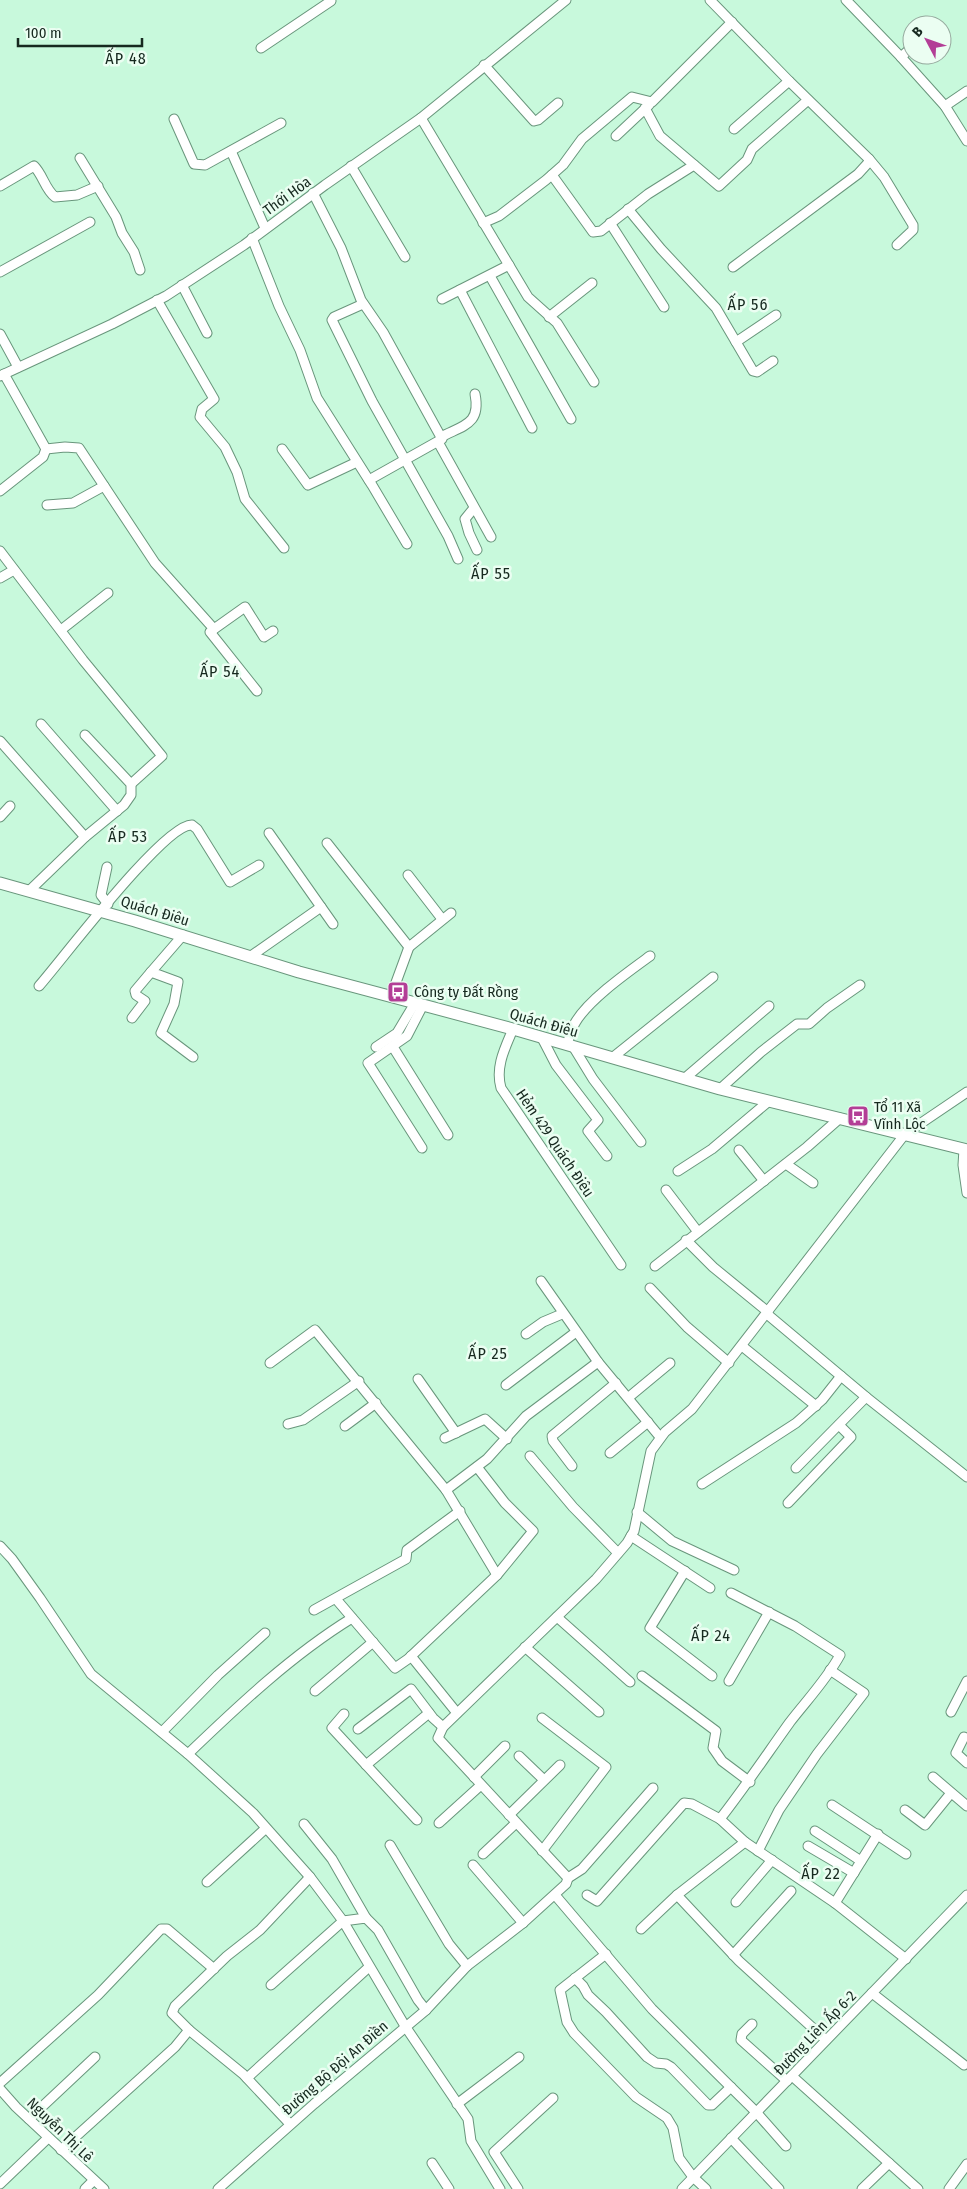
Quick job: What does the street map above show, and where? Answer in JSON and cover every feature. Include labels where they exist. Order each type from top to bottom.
[{"type":"main road","name":"Quách Điêu","points":[[0,883],[104,907],[183,935],[299,972],[513,1029],[720,1089],[965,1149]]},
{"type":"street","points":[[261,48],[331,0]]},
{"type":"street","name":"Thới Hòa","points":[[2,375],[112,324],[182,285],[252,238],[421,118],[566,0]]},
{"type":"street","points":[[710,0],[788,81],[869,159],[884,177],[913,225],[913,230],[897,245]]},
{"type":"street","points":[[846,0],[945,106],[967,141]]},
{"type":"street","points":[[616,136],[732,22]]},
{"type":"street","points":[[484,65],[534,121],[538,120],[558,103]]},
{"type":"street","points":[[734,129],[788,81]]},
{"type":"street","points":[[945,106],[967,91]]},
{"type":"street","points":[[483,223],[498,216],[523,199],[552,175],[582,139],[632,97],[649,105],[660,136],[719,186],[747,160],[752,150],[808,100]]},
{"type":"street","points":[[421,118],[528,297],[557,323],[594,382]]},
{"type":"street","points":[[174,119],[194,164],[205,165],[281,123]]},
{"type":"street","points":[[231,151],[265,228]]},
{"type":"street","points":[[80,158],[98,186],[134,252],[140,270]]},
{"type":"street","points":[[733,266],[858,174],[868,163],[869,159]]},
{"type":"street","points":[[552,175],[593,232],[601,232],[628,209],[694,165]]},
{"type":"street","points":[[0,186],[34,166],[40,173],[49,192],[57,197],[77,195],[98,186]]},
{"type":"street","points":[[352,166],[405,257]]},
{"type":"street","points":[[313,193],[341,248],[363,304],[383,332],[474,508],[491,537]]},
{"type":"street","points":[[628,209],[716,308],[754,371],[757,372],[773,361]]},
{"type":"street","points":[[0,272],[90,222]]},
{"type":"street","points":[[610,223],[664,307]]},
{"type":"street","points":[[252,238],[279,306],[300,350],[317,398],[407,544]]},
{"type":"street","points":[[442,299],[509,265]]},
{"type":"street","points":[[490,276],[571,419]]},
{"type":"street","points":[[549,317],[592,283]]},
{"type":"street","points":[[182,285],[207,333]]},
{"type":"street","points":[[460,290],[532,428]]},
{"type":"street","points":[[157,300],[214,399],[202,409],[200,417],[225,447],[237,472],[246,499],[284,548]]},
{"type":"street","points":[[363,304],[339,314],[332,320],[404,460],[448,536],[458,559]]},
{"type":"street","points":[[736,342],[776,315]]},
{"type":"street","points":[[0,334],[18,367]]},
{"type":"street","points":[[2,375],[46,449]]},
{"type":"street","points":[[369,480],[472,420],[478,409],[475,394]]},
{"type":"street","points":[[46,449],[79,448],[155,563],[214,629]]},
{"type":"street","points":[[0,491],[43,457],[46,449]]},
{"type":"street","points":[[282,449],[307,485],[357,462]]},
{"type":"street","points":[[47,505],[73,503],[104,486]]},
{"type":"street","points":[[474,508],[465,519],[477,550]]},
{"type":"street","points":[[0,551],[82,660],[162,756],[131,784]]},
{"type":"street","points":[[0,578],[14,570]]},
{"type":"street","points":[[61,630],[108,593]]},
{"type":"street","points":[[257,691],[210,632],[245,607],[264,637],[273,631]]},
{"type":"street","points":[[40,724],[117,811]]},
{"type":"street","points":[[29,890],[85,837],[117,811],[131,796],[131,784],[85,735]]},
{"type":"street","points":[[0,741],[85,837]]},
{"type":"street","points":[[0,817],[10,806]]},
{"type":"street","points":[[39,986],[104,907],[165,840],[186,825],[192,825],[197,829],[230,882],[259,865]]},
{"type":"street","points":[[269,833],[333,924]]},
{"type":"street","points":[[327,843],[409,947]]},
{"type":"street","points":[[104,907],[101,895],[107,867]]},
{"type":"street","points":[[408,875],[442,919]]},
{"type":"street","points":[[251,956],[321,906]]},
{"type":"street","points":[[391,996],[409,947],[451,913]]},
{"type":"street","points":[[132,1018],[145,1001],[136,995],[136,991],[183,935]]},
{"type":"street","points":[[641,1142],[593,1079],[571,1046],[572,1028],[580,1016],[613,984],[650,956]]},
{"type":"street","points":[[151,972],[178,982],[174,1004],[161,1034],[193,1057]]},
{"type":"street","points":[[612,1058],[713,977]]},
{"type":"street","points":[[720,1089],[761,1052],[797,1024],[809,1024],[827,1008],[860,985]]},
{"type":"street","points":[[419,1004],[407,1036],[368,1063],[422,1148]]},
{"type":"street","points":[[376,1048],[397,1033],[419,1004]]},
{"type":"street","points":[[684,1079],[769,1006]]},
{"type":"street","name":"Hẻm 429 Quách Điêu","points":[[513,1029],[499,1070],[498,1078],[501,1088],[621,1265]]},
{"type":"street","points":[[542,1038],[556,1065],[598,1120],[588,1131],[607,1156]]},
{"type":"street","points":[[392,1047],[448,1135]]},
{"type":"street","points":[[568,1878],[438,1738],[443,1727],[596,1579],[618,1554],[631,1536],[651,1451],[660,1437],[692,1409],[906,1134],[967,1092]]},
{"type":"street","points":[[678,1172],[712,1149],[769,1101]]},
{"type":"street","points":[[655,1266],[786,1164],[840,1118]]},
{"type":"street","points":[[965,1149],[963,1165],[967,1193]]},
{"type":"street","points":[[739,1150],[764,1181]]},
{"type":"street","points":[[786,1164],[813,1183]]},
{"type":"street","points":[[666,1190],[698,1232]]},
{"type":"street","points":[[686,1240],[713,1267],[841,1376],[967,1477]]},
{"type":"street","points":[[541,1282],[598,1362],[660,1437]]},
{"type":"street","points":[[650,1288],[687,1327],[729,1363]]},
{"type":"street","points":[[526,1334],[543,1322],[562,1314]]},
{"type":"street","points":[[270,1363],[315,1330],[446,1490],[496,1575]]},
{"type":"street","points":[[506,1386],[576,1332]]},
{"type":"street","points":[[742,1346],[816,1406]]},
{"type":"street","points":[[446,1490],[477,1467],[507,1439],[526,1416],[598,1362]]},
{"type":"street","points":[[629,1398],[670,1363]]},
{"type":"street","points":[[702,1484],[796,1423],[816,1406],[841,1376]]},
{"type":"street","points":[[418,1379],[456,1433]]},
{"type":"street","points":[[288,1424],[303,1420],[358,1381]]},
{"type":"street","points":[[572,1466],[552,1437],[616,1383]]},
{"type":"street","points":[[796,1468],[866,1397]]},
{"type":"street","points":[[345,1426],[376,1403]]},
{"type":"street","points":[[445,1438],[485,1419],[507,1439]]},
{"type":"street","points":[[610,1453],[648,1422]]},
{"type":"street","points":[[788,1503],[851,1437],[839,1425]]},
{"type":"street","points":[[530,1456],[618,1554]]},
{"type":"street","points":[[336,1599],[395,1668],[411,1656],[496,1575],[533,1530],[505,1503],[477,1467]]},
{"type":"street","points":[[314,1610],[406,1559],[408,1550],[460,1511]]},
{"type":"street","points":[[637,1512],[672,1541],[734,1570]]},
{"type":"street","points":[[631,1536],[710,1588]]},
{"type":"street","points":[[0,1546],[12,1559],[40,1598],[91,1674],[188,1754],[253,1813],[265,1829],[310,1877],[343,1921],[405,2026],[468,2119],[471,2141],[500,2189]]},
{"type":"street","points":[[685,1571],[650,1628],[712,1676]]},
{"type":"street","points":[[720,1819],[750,1782],[840,1654],[769,1612],[732,1593]]},
{"type":"street","points":[[729,1681],[769,1612]]},
{"type":"street","points":[[556,1617],[630,1682]]},
{"type":"street","points":[[188,1754],[221,1722],[321,1637],[352,1618]]},
{"type":"street","points":[[162,1732],[218,1675],[265,1633]]},
{"type":"street","points":[[315,1691],[373,1642]]},
{"type":"street","points":[[525,1647],[599,1712]]},
{"type":"street","points":[[411,1656],[458,1713]]},
{"type":"street","points":[[758,1850],[779,1810],[817,1754],[864,1692],[830,1670]]},
{"type":"street","points":[[642,1676],[716,1731],[713,1748],[722,1761],[750,1782]]},
{"type":"street","points":[[951,1712],[967,1681]]},
{"type":"street","points":[[358,1729],[411,1689],[429,1713],[443,1727]]},
{"type":"street","points":[[366,1765],[429,1713]]},
{"type":"street","points":[[344,1714],[332,1725],[332,1728],[417,1820]]},
{"type":"street","points":[[542,1718],[606,1767],[542,1851]]},
{"type":"street","points":[[964,1737],[956,1753],[967,1763]]},
{"type":"street","points":[[474,1777],[505,1746]]},
{"type":"street","points":[[520,1756],[544,1780]]},
{"type":"street","points":[[509,1815],[560,1765]]},
{"type":"street","points":[[933,1777],[967,1806]]},
{"type":"street","points":[[439,1823],[481,1785]]},
{"type":"street","name":"Đường Bộ Đội An Điền","points":[[218,2189],[290,2124],[426,2010],[466,1966],[555,1896],[566,1884],[568,1878],[582,1869],[653,1788]]},
{"type":"street","points":[[904,1810],[926,1825],[951,1793]]},
{"type":"street","points":[[588,1895],[597,1901],[684,1803],[692,1804],[720,1819],[745,1842],[835,1903],[906,1959]]},
{"type":"street","points":[[832,1805],[906,1854]]},
{"type":"street","points":[[483,1854],[516,1823]]},
{"type":"street","points":[[304,1824],[332,1859],[366,1918],[378,1930],[418,2000],[426,2010]]},
{"type":"street","points":[[207,1882],[265,1829]]},
{"type":"street","points":[[815,1831],[862,1861]]},
{"type":"street","points":[[835,1903],[878,1834]]},
{"type":"street","points":[[641,1929],[678,1895],[745,1842]]},
{"type":"street","points":[[390,1845],[449,1944],[466,1966]]},
{"type":"street","points":[[808,1846],[854,1873]]},
{"type":"street","points":[[736,1902],[772,1860]]},
{"type":"street","points":[[473,1865],[523,1923]]},
{"type":"street","points":[[290,2124],[247,2078],[220,2053],[189,2030],[172,2011],[214,1968],[260,1930],[310,1877]]},
{"type":"street","points":[[733,1954],[791,1891]]},
{"type":"street","points":[[678,1895],[733,1954],[826,2040]]},
{"type":"street","name":"Đường Liên Ấp 6-2","points":[[682,2189],[967,1895]]},
{"type":"street","points":[[555,1896],[652,2009],[756,2112],[786,2146]]},
{"type":"street","points":[[271,1985],[343,1921],[366,1918]]},
{"type":"street","points":[[0,2083],[98,1995],[162,1929],[167,1929],[214,1968]]},
{"type":"street","points":[[606,1954],[560,1991],[569,2025],[578,2038],[636,2097],[670,2120],[678,2155],[693,2177],[706,2189]]},
{"type":"street","points":[[247,2078],[369,1967]]},
{"type":"street","points":[[575,1978],[588,1995],[647,2056],[656,2063],[666,2064],[671,2067],[708,2105],[712,2105],[731,2087]]},
{"type":"street","points":[[872,1993],[964,2065]]},
{"type":"street","points":[[752,2024],[742,2034],[741,2040],[789,2078],[918,2189]]},
{"type":"street","points":[[61,2150],[175,2047],[189,2030]]},
{"type":"street","points":[[29,2120],[95,2057]]},
{"type":"street","points":[[457,2104],[519,2057]]},
{"type":"street","name":"Nguyễn Thị Lê","points":[[0,2089],[29,2120],[93,2181],[104,2189]]},
{"type":"street","points":[[518,2189],[494,2152],[553,2098]]},
{"type":"street","points":[[0,2184],[48,2138]]},
{"type":"street","points":[[731,2138],[779,2189]]},
{"type":"street","points":[[432,2163],[448,2189]]},
{"type":"street","points":[[862,2189],[889,2163]]},
{"type":"street","points":[[949,2189],[967,2164]]},
{"type":"street","points":[[85,2189],[93,2181]]},
{"type":"place","name":"Công ty Đất Rồng","points":[[398,992]]},
{"type":"place","name":"Tổ 11 Xã Vĩnh Lộc","points":[[858,1116]]},
{"type":"district","name":"ẤP 48","points":[[126,58]]},
{"type":"district","name":"ẤP 56","points":[[748,304]]},
{"type":"district","name":"ẤP 55","points":[[491,573]]},
{"type":"district","name":"ẤP 54","points":[[220,671]]},
{"type":"district","name":"ẤP 53","points":[[128,836]]},
{"type":"district","name":"ẤP 25","points":[[488,1353]]},
{"type":"district","name":"ẤP 24","points":[[711,1635]]},
{"type":"district","name":"ẤP 22","points":[[821,1873]]}]
